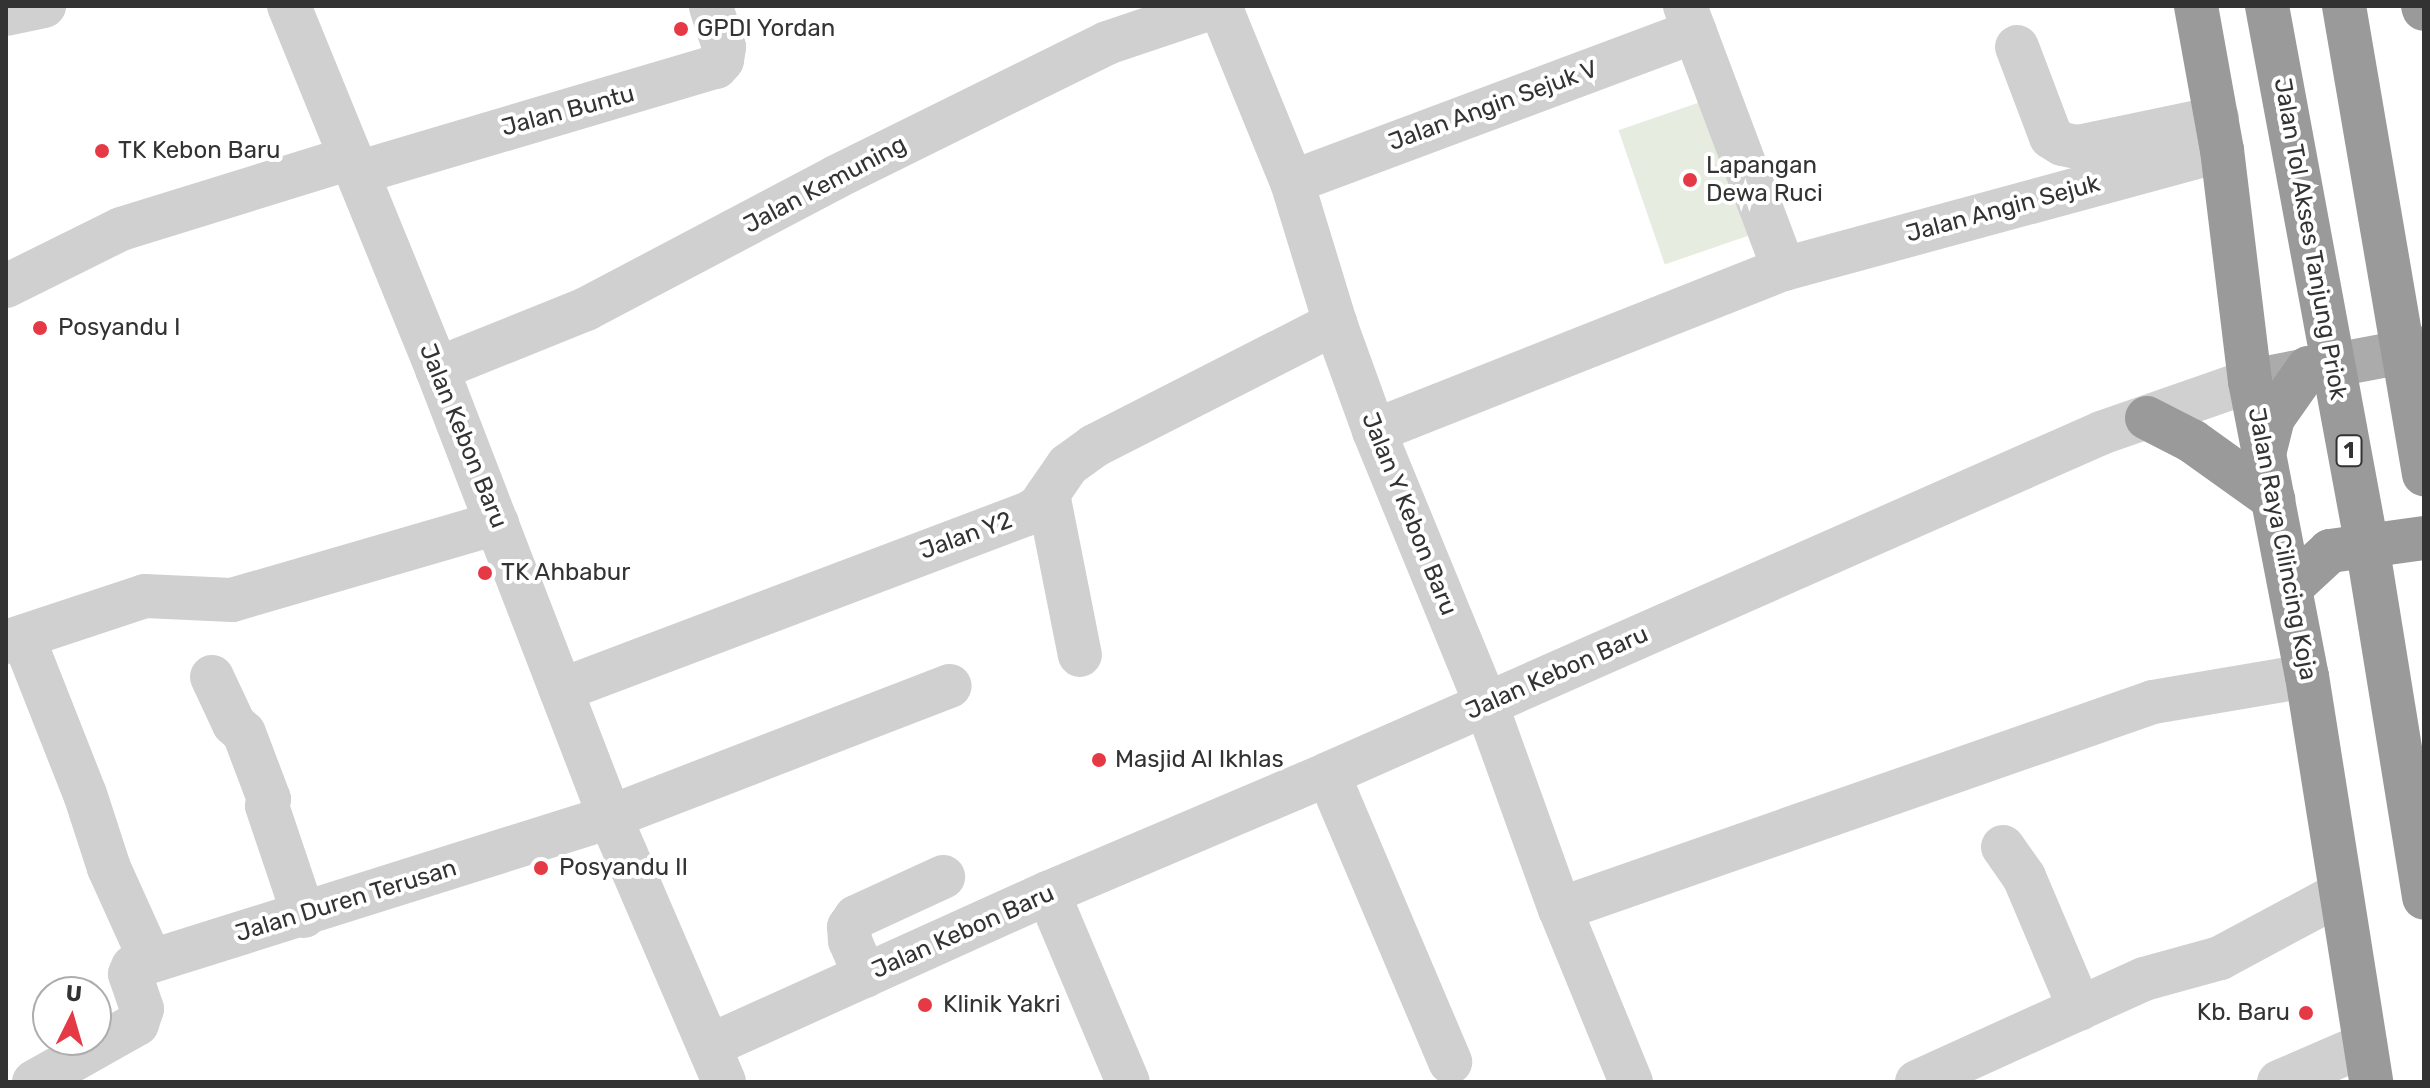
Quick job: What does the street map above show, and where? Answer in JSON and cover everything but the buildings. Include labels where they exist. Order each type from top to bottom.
[{"type":"highway","name":"Jalan Raya Cilincing Koja","points":[[2196,6],[2220,134],[2250,381],[2307,676],[2368,1064]]},
{"type":"highway","name":"Jalan Tol Akses Tanjung Priok","points":[[2267,6],[2370,563],[2424,898]]},
{"type":"highway","points":[[2344,6],[2424,474]]},
{"type":"highway","points":[[2265,450],[2273,418],[2308,368]]},
{"type":"highway","points":[[2147,418],[2192,441],[2273,499]]},
{"type":"highway","points":[[2291,587],[2330,551],[2424,538]]},
{"type":"main road","points":[[2250,381],[2424,348]]},
{"type":"street","points":[[6,14],[44,6]]},
{"type":"street","name":"Jalan Kebon Baru","points":[[289,6],[437,369],[610,817],[716,1064],[865,976],[1048,893],[1328,774],[2101,433],[2250,381]]},
{"type":"street","points":[[1218,6],[1292,182]]},
{"type":"street","name":"Jalan Kemuning","points":[[437,369],[586,309],[836,177],[1107,43],[1218,6]]},
{"type":"street","name":"Jalan Buntu","points":[[354,166],[716,67],[722,60],[724,47],[711,7]]},
{"type":"street","points":[[1690,18],[1784,269]]},
{"type":"street","name":"Jalan Angin Sejuk V","points":[[1292,182],[1690,18]]},
{"type":"street","points":[[2017,47],[2051,137],[2062,144],[2078,147],[2220,134]]},
{"type":"street","name":"Jalan Angin Sejuk","points":[[1374,431],[1784,269],[2220,134]]},
{"type":"street","points":[[6,286],[121,229],[354,166]]},
{"type":"street","name":"Jalan Y Kebon Baru","points":[[1292,182],[1335,323],[1374,431],[1486,704],[1560,909],[1631,1082]]},
{"type":"street","name":"Jalan Y2","points":[[561,690],[1027,514],[1039,507],[1068,465],[1094,446],[1335,323]]},
{"type":"street","points":[[1048,494],[1080,655]]},
{"type":"street","points":[[34,1082],[130,1031],[141,1018],[142,1009],[130,974],[133,967],[151,961],[109,868],[85,794],[14,640],[145,596],[232,600],[497,523]]},
{"type":"street","points":[[1560,909],[2153,702],[2307,676]]},
{"type":"street","points":[[212,677],[234,724],[244,733],[269,799],[267,806],[304,916]]},
{"type":"street","name":"Jalan Duren Terusan","points":[[151,961],[304,916],[610,817],[950,686]]},
{"type":"street","points":[[1328,774],[1450,1062]]},
{"type":"street","points":[[2003,847],[2024,877],[2080,1009]]},
{"type":"street","points":[[865,976],[850,941],[849,927],[856,917],[943,877]]},
{"type":"street","points":[[1048,893],[1121,1079]]},
{"type":"street","points":[[1917,1082],[2144,979],[2220,958],[2341,893]]},
{"type":"street","points":[[2279,1082],[2368,1064]]},
{"type":"shaded area","name":"Lapangan Dewa Ruci","points":[[1715,97],[1761,231],[1665,264],[1619,130]]},
{"type":"place","name":"GPDI Yordan","points":[[681,29]]},
{"type":"place","name":"TK Kebon Baru","points":[[102,151]]},
{"type":"place","name":"Lapangan Dewa Ruci","points":[[1690,180]]},
{"type":"place","name":"Posyandu I","points":[[40,328]]},
{"type":"place","name":"TK Ahbabur","points":[[485,573]]},
{"type":"place","name":"Masjid Al Ikhlas","points":[[1099,760]]},
{"type":"place","name":"Posyandu II","points":[[541,868]]},
{"type":"place","name":"Klinik Yakri","points":[[925,1005]]},
{"type":"place","name":"Kb. Baru","points":[[2306,1013]]}]
